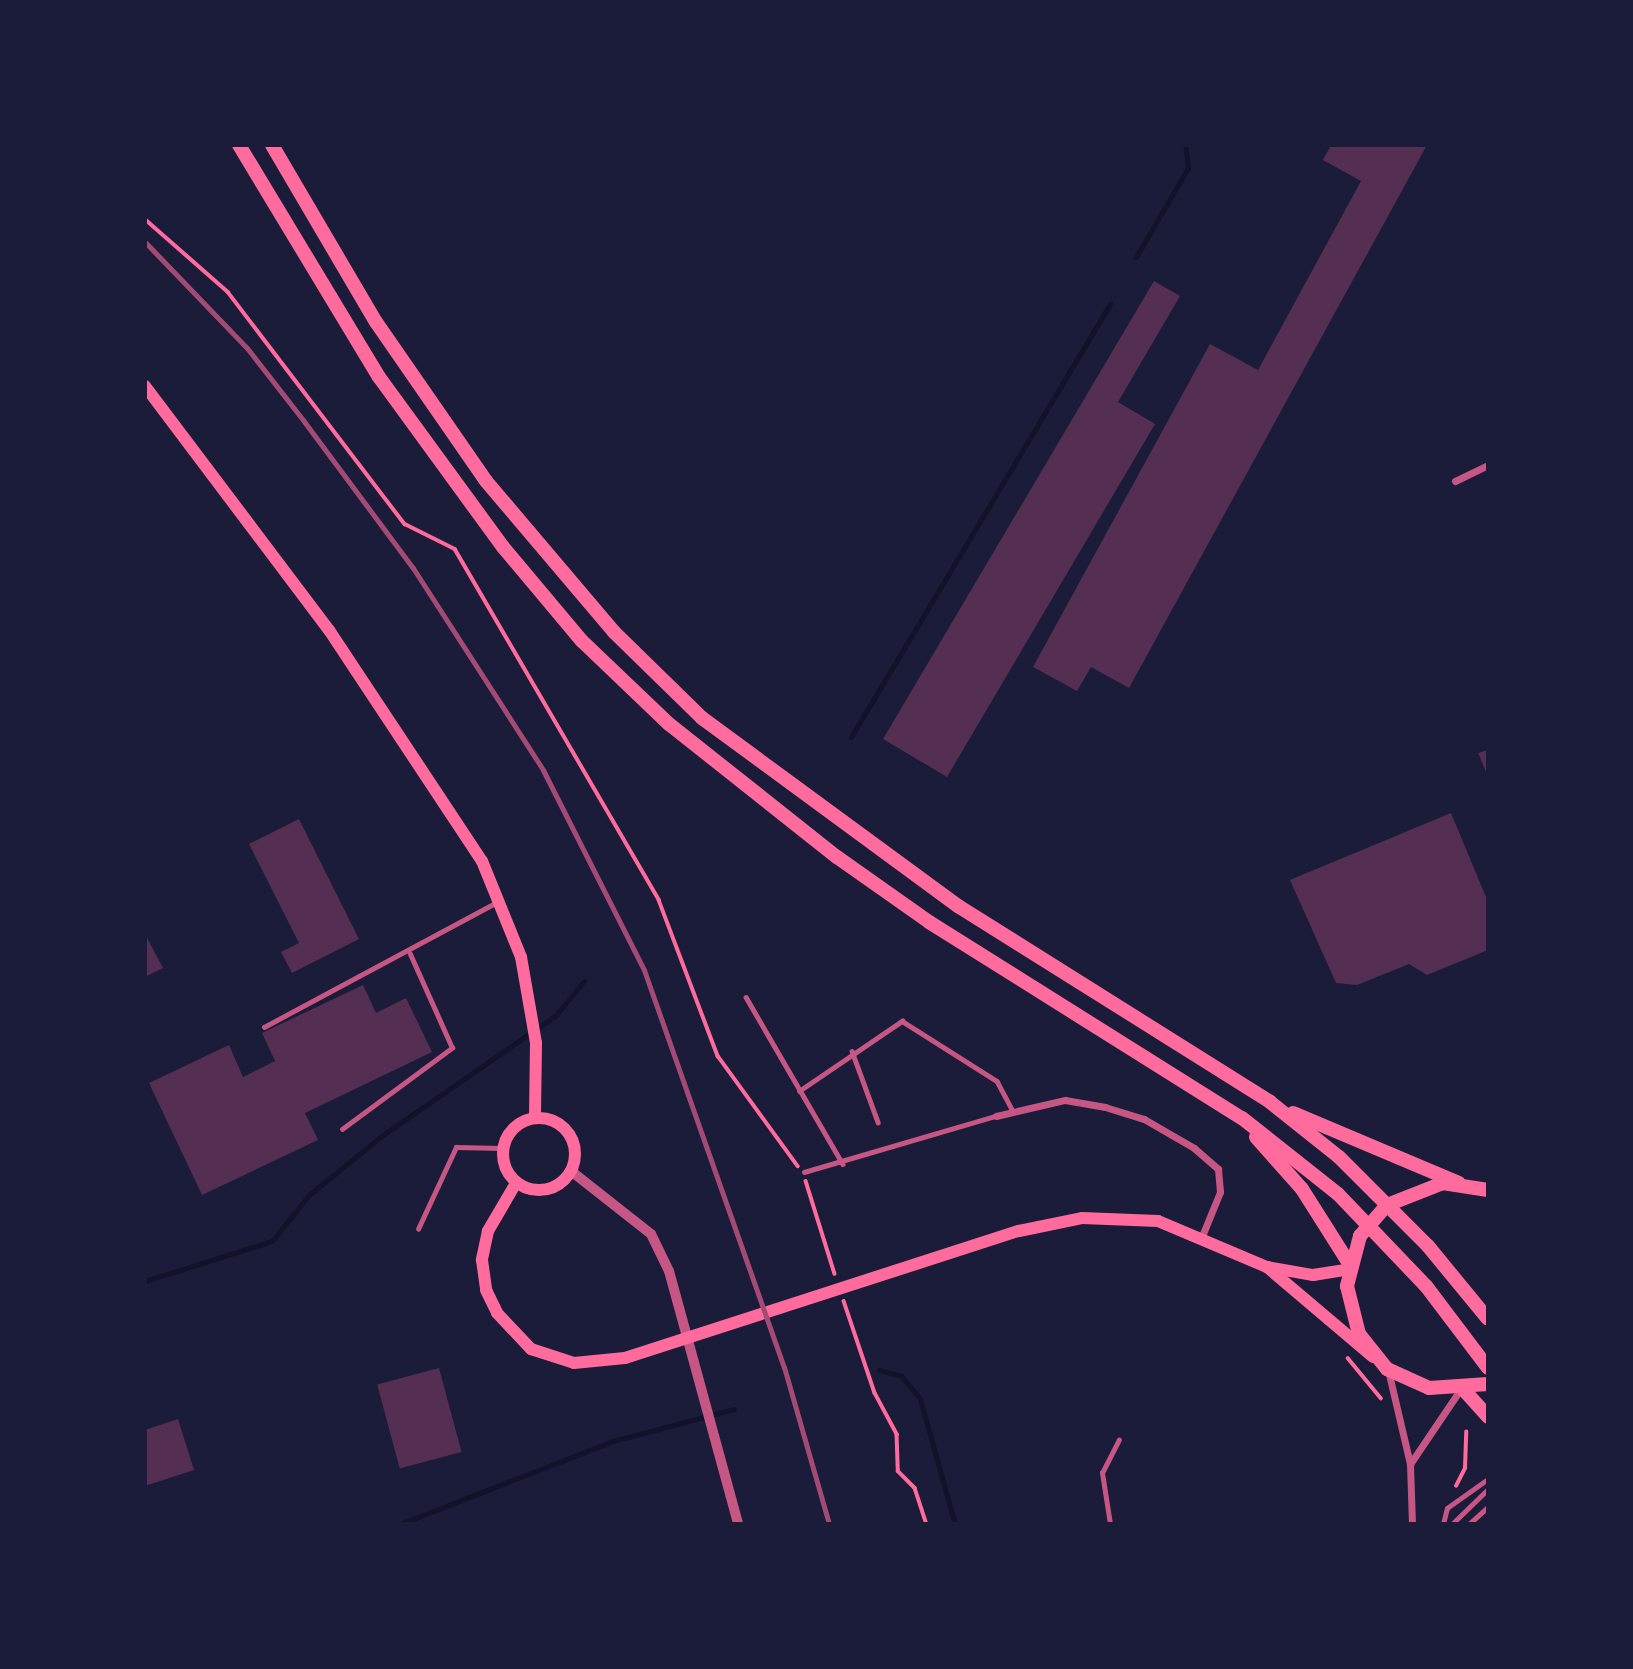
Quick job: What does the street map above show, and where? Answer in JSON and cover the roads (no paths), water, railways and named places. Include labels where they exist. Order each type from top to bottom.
[{"type":"main road","points":[[239,145],[326,294],[441,465],[592,650],[679,733],[836,857],[1242,1118],[1369,1223],[1488,1368]]},
{"type":"main road","points":[[272,145],[376,322],[486,481],[614,632],[702,718],[958,906],[1270,1102],[1402,1165],[1488,1190]]},
{"type":"main road","points":[[145,386],[329,630],[467,836],[501,900],[528,989],[536,1043],[535,1118]]},
{"type":"main road","points":[[1270,1102],[1387,1205],[1488,1319]]},
{"type":"main road","points":[[535,1118],[556,1123],[572,1139],[571,1171],[552,1188],[537,1191],[516,1183],[505,1170],[502,1148],[516,1125],[535,1118]]},
{"type":"main road","points":[[1242,1118],[1302,1189],[1349,1267]]},
{"type":"main road","points":[[516,1183],[488,1231],[482,1260],[497,1313],[531,1349],[550,1358],[600,1363],[644,1352],[883,1273],[1082,1218],[1158,1221],[1202,1236],[1267,1267],[1383,1365],[1422,1386],[1462,1390],[1488,1384]]},
{"type":"main road","points":[[1383,1365],[1352,1319],[1349,1267],[1369,1223],[1387,1205],[1413,1190],[1488,1183]]},
{"type":"main road","points":[[1267,1267],[1313,1275],[1349,1267]]},
{"type":"main road","points":[[1462,1390],[1488,1416]]},
{"type":"street","points":[[1455,481],[1488,465]]},
{"type":"street","points":[[996,1116],[1065,1100],[1105,1107],[1144,1119],[1194,1148],[1218,1169],[1220,1192],[1202,1236]]},
{"type":"street","points":[[571,1171],[651,1234],[669,1271],[738,1524]]},
{"type":"street","points":[[1383,1365],[1410,1464],[1412,1524]]},
{"type":"street","points":[[1410,1464],[1462,1390]]},
{"type":"lane","points":[[264,1027],[410,954],[501,900]]},
{"type":"lane","points":[[342,1129],[452,1048],[410,954]]},
{"type":"lane","points":[[746,997],[843,1164]]},
{"type":"lane","points":[[799,1091],[852,1051],[902,1021],[997,1081],[1014,1112]]},
{"type":"lane","points":[[852,1051],[878,1122]]},
{"type":"lane","points":[[804,1172],[843,1164],[996,1116]]},
{"type":"lane","points":[[418,1229],[456,1147],[502,1148]]},
{"type":"lane","points":[[1110,1524],[1102,1473],[1119,1440]]},
{"type":"lane","points":[[1443,1524],[1447,1508],[1488,1479]]},
{"type":"lane","points":[[1452,1524],[1488,1489]]},
{"type":"lane","points":[[1469,1524],[1488,1507]]},
{"type":"waterway","points":[[1136,257],[1188,168],[1185,145]]},
{"type":"waterway","points":[[851,737],[1110,304]]},
{"type":"waterway","points":[[145,1281],[272,1241],[309,1195],[380,1137],[556,1015],[584,981]]},
{"type":"waterway","points":[[879,1370],[901,1376],[920,1399],[955,1524]]},
{"type":"waterway","points":[[400,1524],[613,1441],[734,1409]]},
{"type":"railway","points":[[145,242],[247,348],[303,420],[413,568],[543,770],[644,970],[784,1367],[829,1524]]}]
